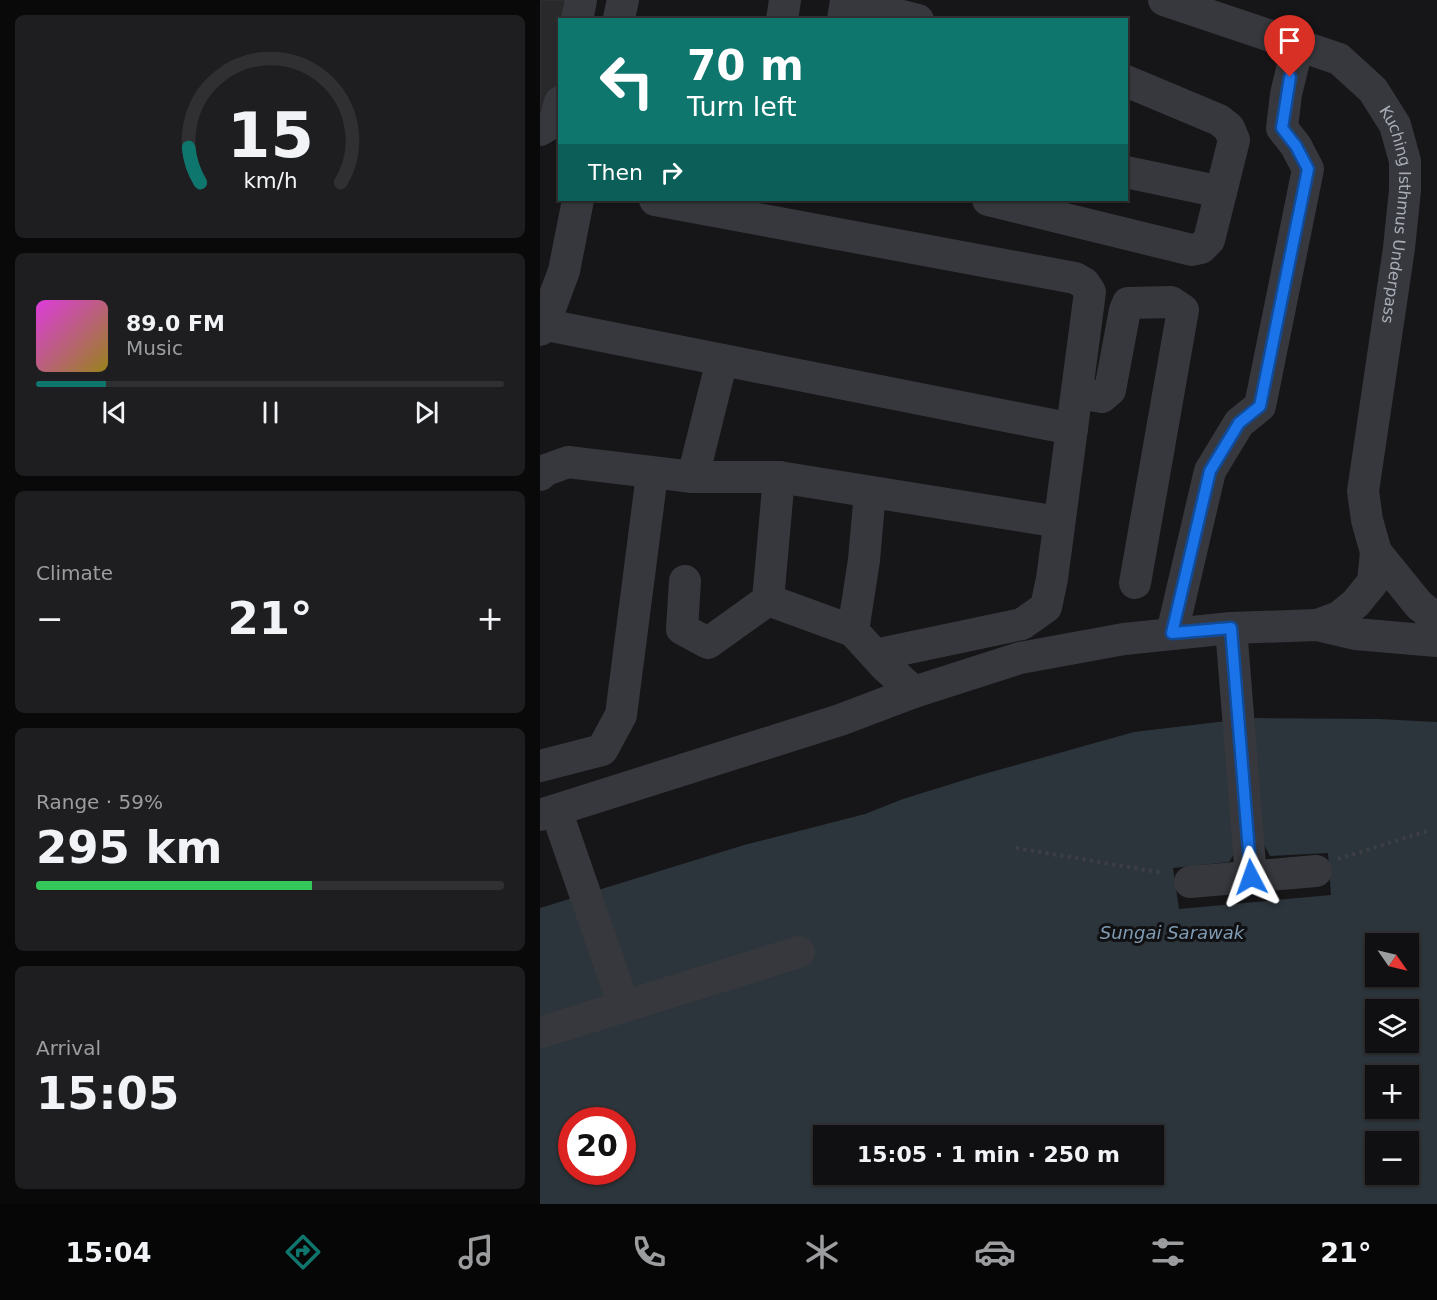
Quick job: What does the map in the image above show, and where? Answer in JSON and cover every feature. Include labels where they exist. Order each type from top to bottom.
[{"type":"street","points":[[577,18],[580,0]]},
{"type":"street","points":[[782,18],[785,0]]},
{"type":"street","name":"Kuching Isthmus Underpass","points":[[1164,0],[1339,59],[1373,90],[1395,125],[1405,161],[1405,190],[1363,491],[1367,520],[1376,552],[1419,605],[1437,619]]},
{"type":"street","points":[[860,9],[907,18]]},
{"type":"street","points":[[1172,633],[1210,471],[1239,423],[1260,406],[1308,169],[1296,146],[1282,128],[1298,45]]},
{"type":"street","points":[[998,201],[1027,204],[1192,250],[1202,248],[1209,240],[1234,140],[1229,128],[1219,120],[1128,82]]},
{"type":"street","points":[[540,130],[555,121],[558,110]]},
{"type":"street","points":[[1128,172],[1221,192]]},
{"type":"street","points":[[578,201],[564,271],[541,327],[1072,429]]},
{"type":"street","points":[[660,201],[1075,278],[1084,283],[1090,292],[1046,608],[1022,624],[875,655]]},
{"type":"street","points":[[1077,393],[1102,397],[1110,390],[1128,303],[1171,302],[1183,310],[1135,583]]},
{"type":"street","points":[[693,477],[722,360]]},
{"type":"street","points":[[540,475],[546,470],[568,462],[693,477],[779,477],[1059,522]]},
{"type":"street","points":[[684,581],[682,629],[708,644],[768,600],[779,477]]},
{"type":"street","points":[[540,766],[602,750],[621,715],[650,490]]},
{"type":"street","points":[[853,631],[864,560],[870,492]]},
{"type":"street","points":[[1317,625],[1339,617],[1356,603],[1373,582],[1376,552]]},
{"type":"street","points":[[768,600],[853,631],[915,692]]},
{"type":"street","points":[[624,1006],[548,813],[840,720],[915,692],[1020,658],[1124,639],[1231,628],[1317,625],[1355,634],[1437,641]]},
{"type":"street","points":[[1231,628],[1251,877]]},
{"type":"street","points":[[1182,879],[1251,877],[1323,867]]},
{"type":"street","points":[[542,1032],[799,952]]},
{"type":"path","points":[[1323,867],[1427,831]]},
{"type":"path","points":[[1016,848],[1182,879]]},
{"type":"water","name":"Sungai Sarawak","points":[[1252,718],[1437,722],[1437,1204],[540,1204],[540,908],[744,845],[865,814],[903,799],[1134,732]]},
{"type":"pier","points":[[1261,839],[1270,856],[1328,853],[1331,895],[1179,909],[1173,868],[1229,862],[1238,848]]},
{"type":"building","points":[[540,0],[577,0],[573,18],[558,18],[558,94],[554,112],[540,109]]},
{"type":"route","points":[[1251,877],[1231,628],[1172,633],[1210,471],[1239,423],[1260,406],[1308,169],[1296,146],[1282,128],[1290,77]]}]
